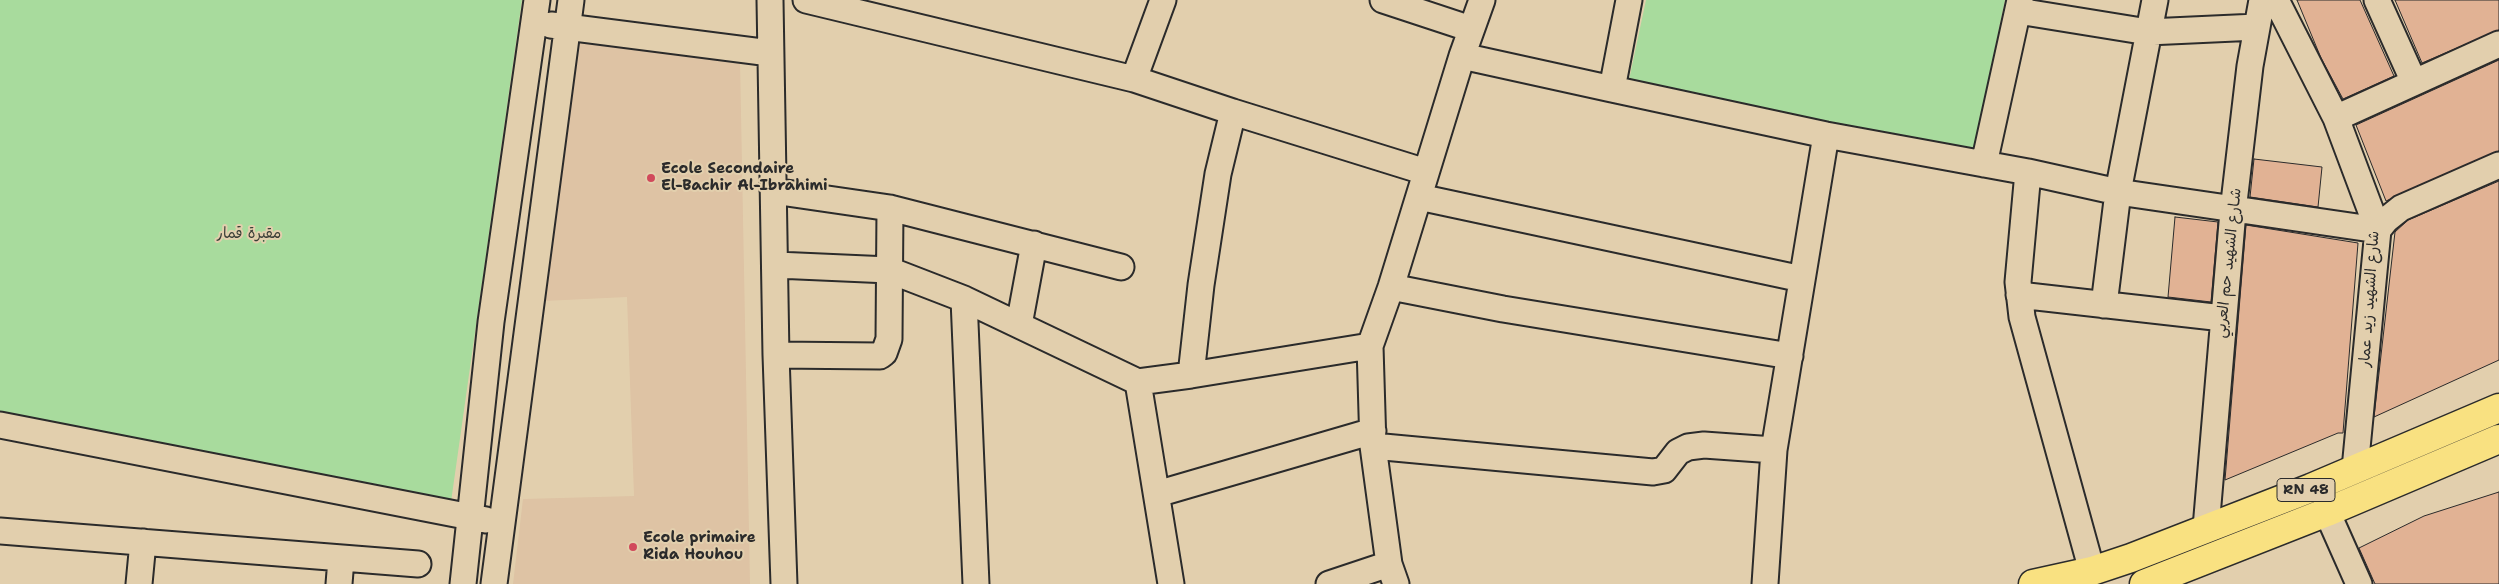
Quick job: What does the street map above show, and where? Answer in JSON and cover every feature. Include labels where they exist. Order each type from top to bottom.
[{"type":"highway","name":"RN 48","points":[[2032,584],[2092,571],[2131,558],[2355,470],[2499,408]]},
{"type":"highway","name":"RN 48","points":[[2146,584],[2177,578],[2499,439]]},
{"type":"street","points":[[494,584],[571,0]]},
{"type":"street","points":[[770,0],[776,265],[776,355],[784,584]]},
{"type":"street","points":[[806,0],[1134,79],[1426,172]]},
{"type":"street","points":[[1134,79],[1164,0]]},
{"type":"street","points":[[1383,0],[1472,29]]},
{"type":"street","points":[[1330,584],[1393,574],[1373,438],[1370,346],[1391,288],[1462,56],[1482,0]]},
{"type":"street","points":[[1612,89],[1629,0]]},
{"type":"street","points":[[2104,304],[2118,192],[2155,0]]},
{"type":"street","name":"شـارع الشهيد حم العربي","points":[[2206,528],[2233,211],[2262,0]]},
{"type":"street","name":"شارع الشهيد زيد عمار","points":[[2276,0],[2336,118],[2378,230],[2355,470]]},
{"type":"street","points":[[2377,0],[2414,82]]},
{"type":"street","points":[[1984,164],[2019,6],[2148,32],[2257,27]]},
{"type":"street","points":[[463,584],[491,322],[536,11],[568,27],[770,53]]},
{"type":"street","points":[[2336,118],[2499,44]]},
{"type":"street","points":[[1462,56],[1826,135],[2028,172],[2118,192],[2233,211],[2378,230],[2386,220],[2401,208],[2499,165]]},
{"type":"street","points":[[1191,375],[1201,285],[1218,174],[1233,112]]},
{"type":"street","points":[[1765,584],[1774,450],[1826,135]]},
{"type":"street","points":[[2028,172],[2018,295],[2022,317],[2092,571]]},
{"type":"street","points":[[773,191],[890,208],[1121,267]]},
{"type":"street","points":[[510,196],[543,202]]},
{"type":"street","points":[[1419,197],[1802,279]]},
{"type":"street","points":[[776,355],[880,356],[884,353],[889,339],[888,270],[890,208]]},
{"type":"street","points":[[1019,324],[1034,244]]},
{"type":"street","points":[[776,265],[888,270],[964,299],[1138,382],[1370,346]]},
{"type":"street","points":[[1391,288],[1503,309],[1790,356]]},
{"type":"street","points":[[2018,295],[2223,318]]},
{"type":"street","points":[[964,299],[976,584]]},
{"type":"street","points":[[1138,382],[1172,584]]},
{"type":"street","points":[[0,425],[501,523]]},
{"type":"street","points":[[1157,494],[1373,438],[1653,472],[1664,470],[1678,452],[1688,447],[1704,445],[1774,450]]},
{"type":"street","points":[[2327,512],[2359,584]]},
{"type":"street","points":[[0,531],[418,564]]},
{"type":"street","points":[[139,584],[143,542]]},
{"type":"street","points":[[2169,542],[2177,578]]},
{"type":"street","points":[[2131,558],[2146,584]]},
{"type":"street","points":[[339,584],[342,559]]},
{"type":"shaded area","name":"Ecole Secondaire El-Bachir Al-Ibrahimi","points":[[579,40],[740,60],[750,584],[513,584],[523,499],[634,496],[627,297],[544,301]]},
{"type":"green space","name":"مقبرة قمار","points":[[0,0],[522,0],[450,509],[0,424]]},
{"type":"green space","points":[[1646,0],[2005,0],[1973,152],[1629,80]]},
{"type":"building","points":[[2297,0],[2360,0],[2394,76],[2343,99],[2321,58]]},
{"type":"building","points":[[2395,0],[2499,0],[2499,30],[2422,63]]},
{"type":"building","points":[[2499,60],[2499,151],[2386,201],[2356,125]]},
{"type":"building","points":[[2254,159],[2322,167],[2318,207],[2250,197]]},
{"type":"building","points":[[2499,181],[2499,360],[2374,417],[2395,232],[2408,220]]},
{"type":"building","points":[[2175,217],[2218,222],[2211,302],[2168,297]]},
{"type":"building","points":[[2246,225],[2358,243],[2343,433],[2338,433],[2225,480]]},
{"type":"building","points":[[2499,492],[2499,584],[2375,584],[2359,548],[2424,516]]},
{"type":"place","name":"Ecole Secondaire El-Bachir Al-Ibrahimi","points":[[651,178]]},
{"type":"place","name":"Ecole primaire Rida Houhou","points":[[633,547]]}]
